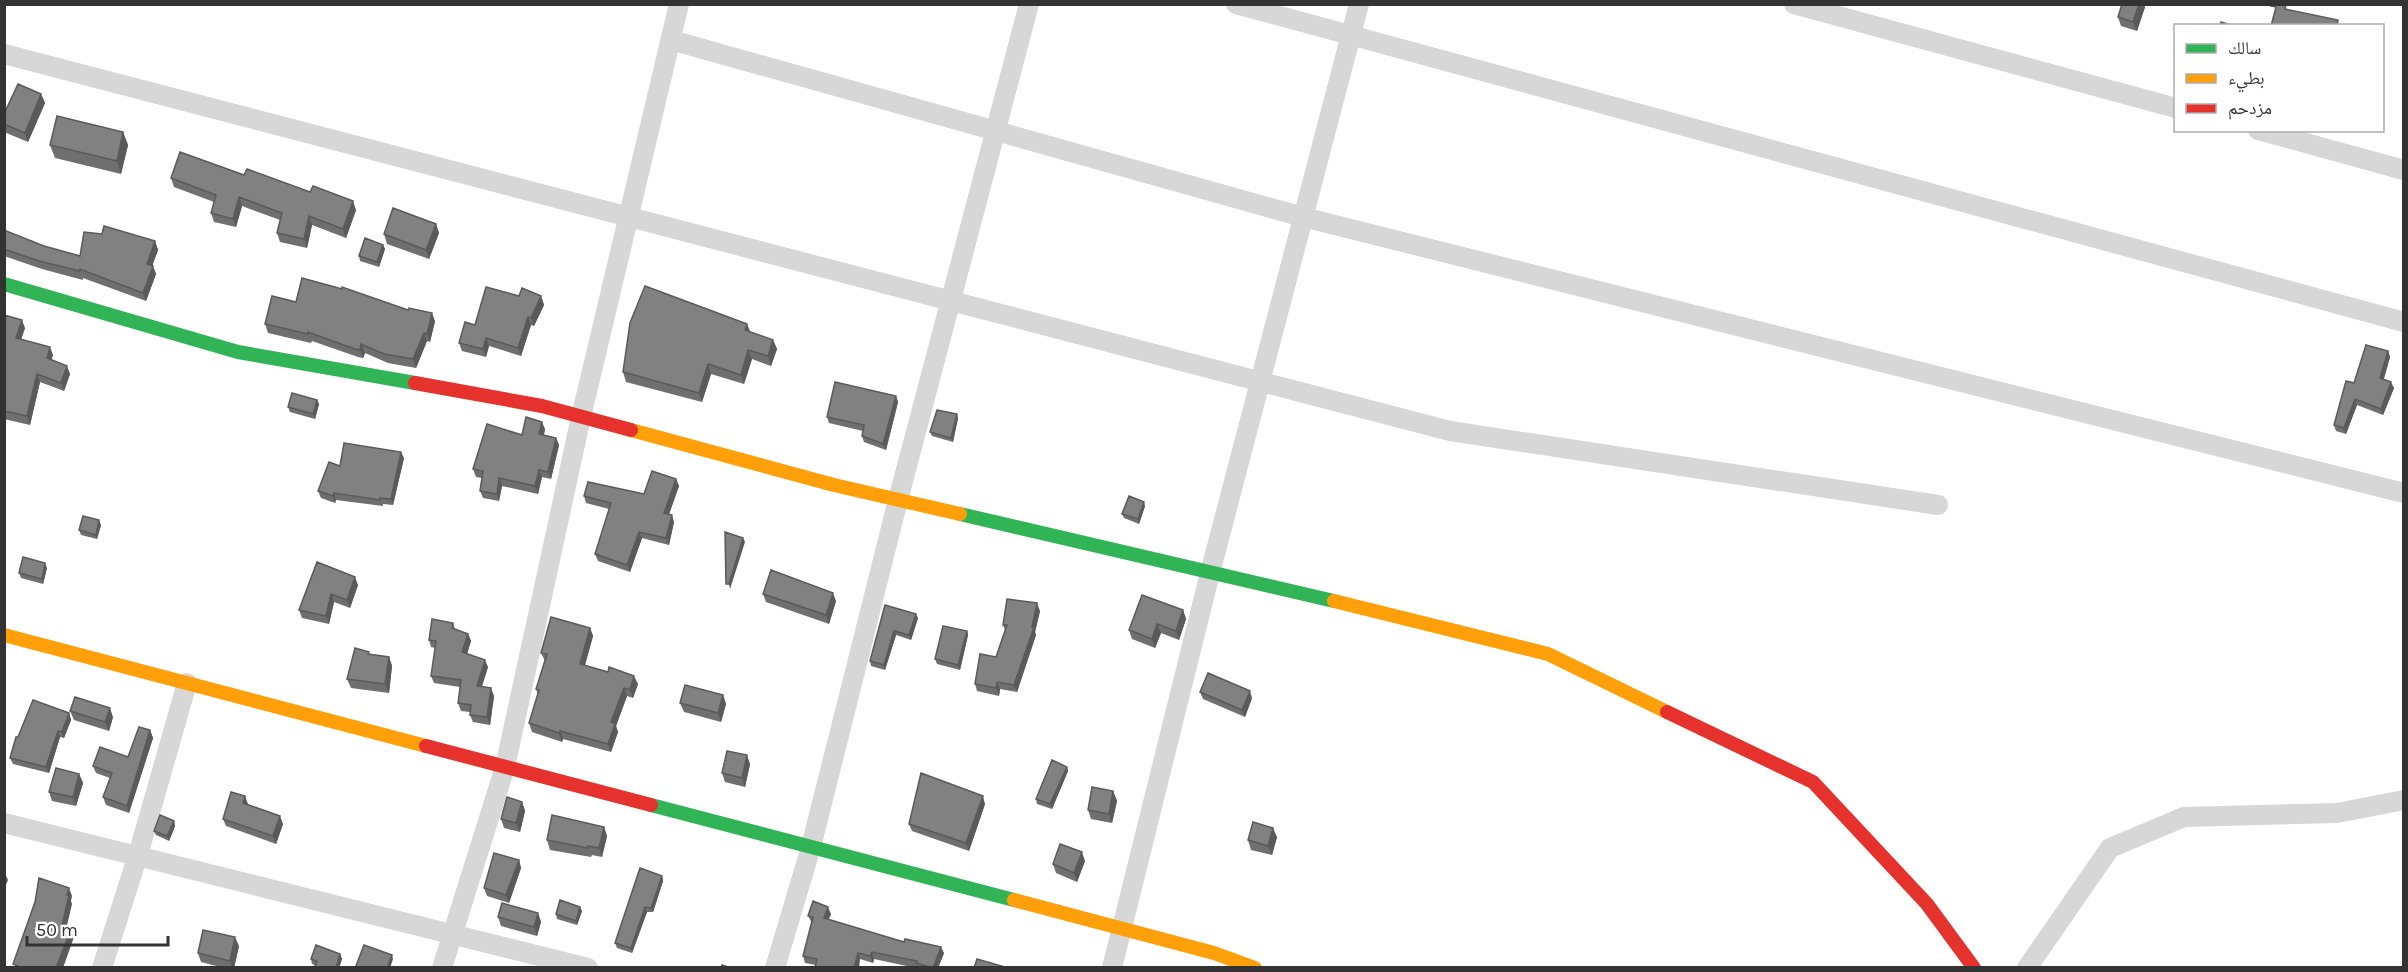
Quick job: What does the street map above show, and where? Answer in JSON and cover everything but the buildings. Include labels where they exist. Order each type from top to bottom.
[{"type":"street","points":[[442,968],[505,766],[581,417],[680,4]]},
{"type":"street","points":[[775,968],[811,847],[898,500],[1029,4]]},
{"type":"street","points":[[1236,4],[2403,322]]},
{"type":"street","points":[[1112,968],[1210,573],[1359,4]]},
{"type":"street","points":[[1794,4],[2174,108]]},
{"type":"street","points":[[671,40],[1303,217],[2403,493]]},
{"type":"street","points":[[4,54],[1450,431],[1938,504]]},
{"type":"street","points":[[2265,132],[2403,170]]},
{"type":"street","points":[[4,284],[238,352],[542,406],[822,482],[1548,654],[1813,782],[1927,904],[1974,968]]},
{"type":"street","points":[[4,635],[1214,953],[1255,968]]},
{"type":"street","points":[[102,968],[138,855],[187,683]]},
{"type":"street","points":[[2027,968],[2110,848],[2184,817],[2337,813],[2403,800]]},
{"type":"street","points":[[4,823],[588,968]]},
{"type":"traffic: fast","points":[[4,284],[238,352],[415,383]]},
{"type":"traffic: fast","points":[[960,514],[1334,601]]},
{"type":"traffic: fast","points":[[651,805],[1014,900]]},
{"type":"traffic: slow","points":[[631,430],[834,485],[960,514]]},
{"type":"traffic: slow","points":[[1334,601],[1548,654],[1667,712]]},
{"type":"traffic: slow","points":[[4,635],[426,746]]},
{"type":"traffic: slow","points":[[1014,900],[1214,953],[1255,968]]},
{"type":"traffic: jam","points":[[415,383],[542,406],[631,430]]},
{"type":"traffic: jam","points":[[1667,712],[1813,782],[1927,904],[1974,968]]},
{"type":"traffic: jam","points":[[426,746],[651,805]]}]
